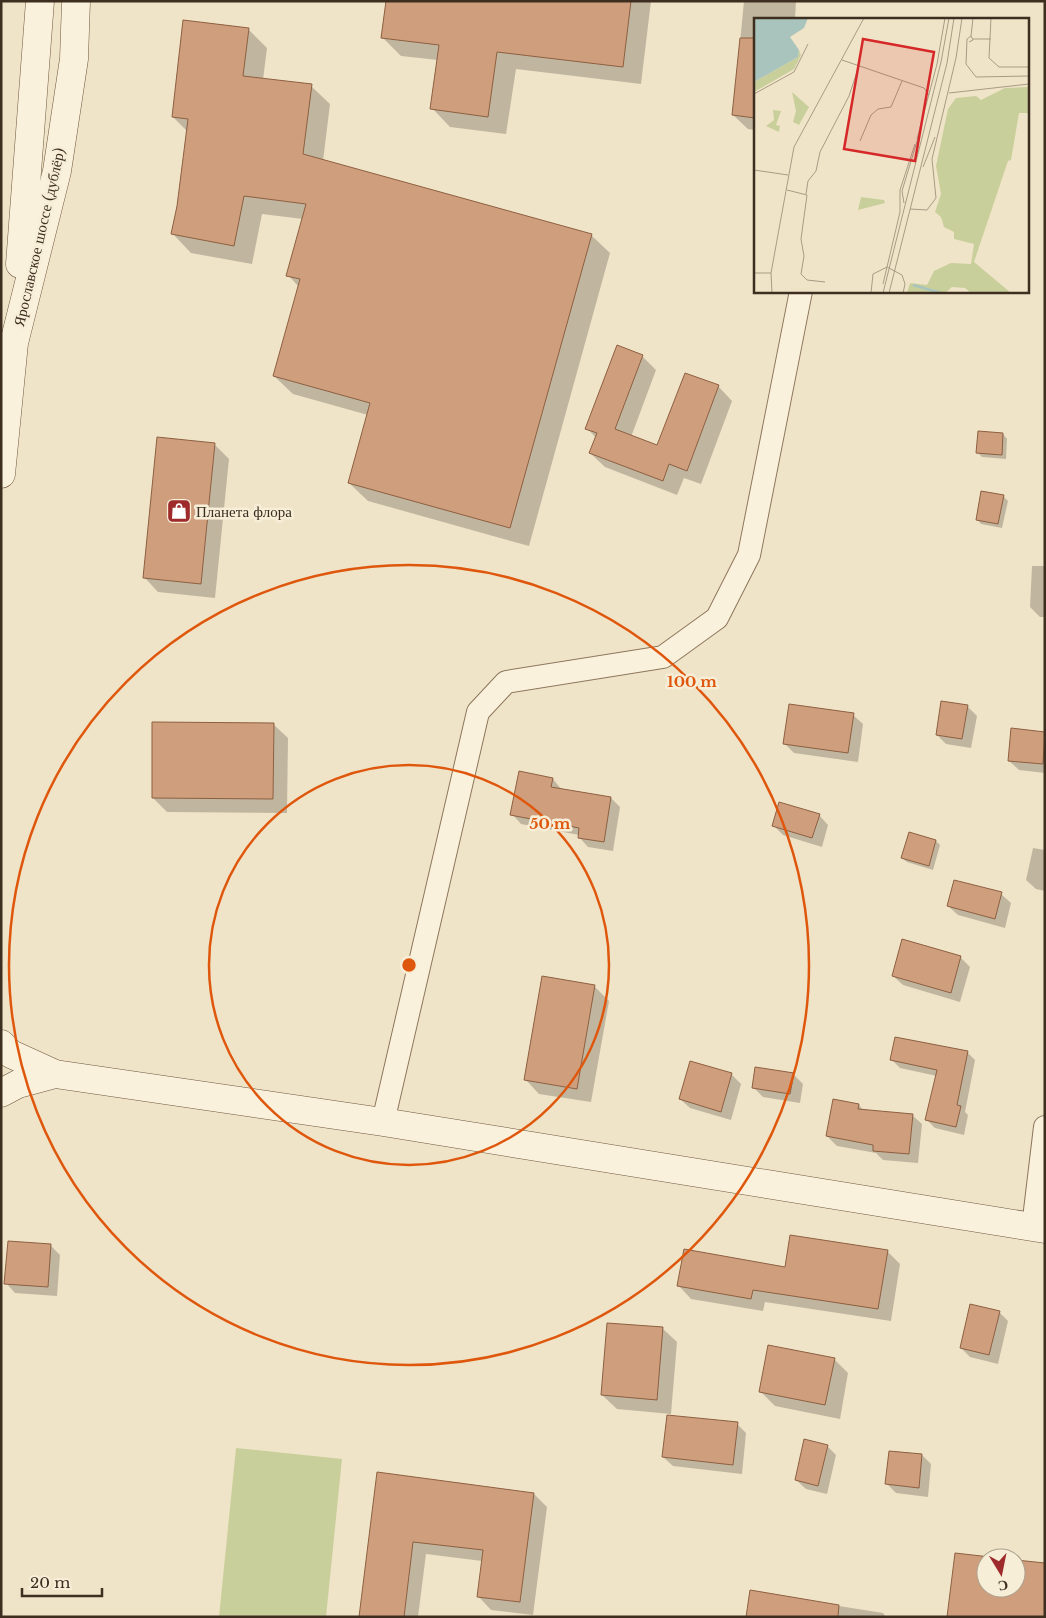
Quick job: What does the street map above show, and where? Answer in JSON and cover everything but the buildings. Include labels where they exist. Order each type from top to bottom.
[{"type":"street","points":[[14,343],[40,1]]},
{"type":"street","name":"Ярославское шоссе (дублёр)","points":[[1,474],[14,343],[57,171],[74,59],[76,1]]},
{"type":"street","points":[[383,1122],[478,712],[506,682],[663,656],[717,618],[749,556],[801,292]]},
{"type":"street","points":[[1,1044],[11,1054],[54,1074],[383,1122],[1039,1228],[1045,1127]]},
{"type":"street","points":[[1,1093],[18,1084],[54,1074]]},
{"type":"green space","points":[[236,1448],[342,1459],[326,1617],[219,1617]]},
{"type":"place","name":"Планета флора","points":[[179,511]]}]
